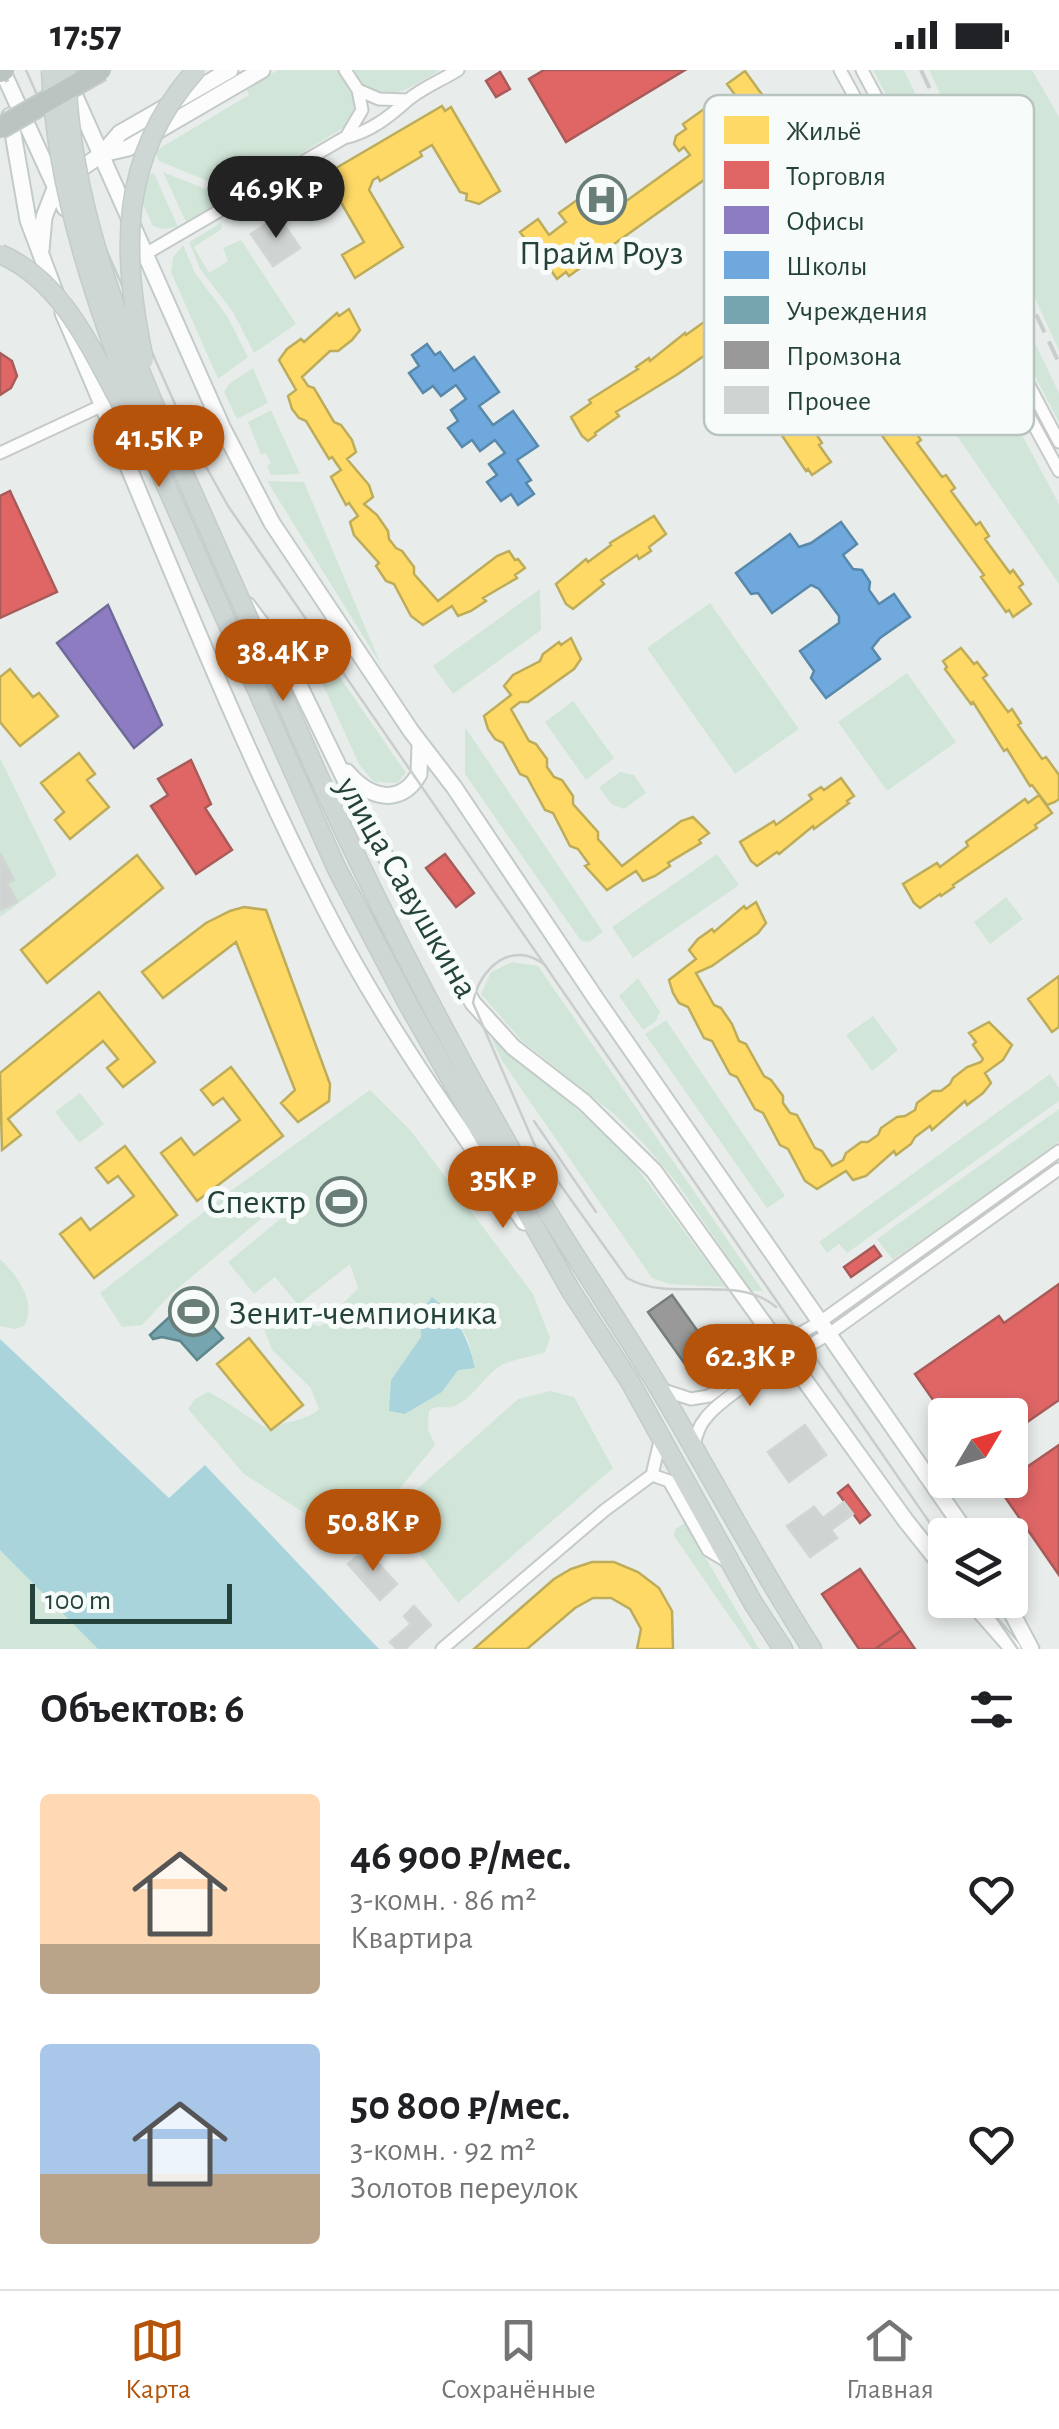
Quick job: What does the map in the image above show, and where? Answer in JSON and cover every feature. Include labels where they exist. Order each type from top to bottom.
[{"type":"highway","points":[[0,128],[101,70]]},
{"type":"main road","points":[[51,70],[59,141],[82,256],[158,465],[336,868],[408,1004],[571,1290]]},
{"type":"main road","points":[[64,70],[243,472],[325,605],[956,1518]]},
{"type":"main road","points":[[64,70],[72,142],[95,248],[110,294],[162,423],[356,858],[530,1181],[660,1389],[762,1572],[812,1649]]},
{"type":"main road","points":[[162,423],[130,295],[127,241],[136,186],[152,141],[164,112],[196,70]]},
{"type":"main road","points":[[41,254],[44,217],[56,186],[102,154],[120,133],[230,70]]},
{"type":"main road","points":[[102,154],[128,148],[262,70]]},
{"type":"main road","points":[[3,72],[28,220],[41,254],[239,725],[325,911],[412,1058],[629,1380],[783,1649]]},
{"type":"main road","name":"улица Савушкина","points":[[3,72],[56,186],[214,562],[278,645],[378,846],[473,1003],[513,1047],[596,1112],[654,1171],[928,1547]]},
{"type":"main road","points":[[0,254],[40,279],[65,305],[158,465]]},
{"type":"main road","name":"улица Савушкина","points":[[330,754],[357,784],[373,794],[388,797],[401,794],[415,782],[421,766],[420,744]]},
{"type":"main road","points":[[986,1618],[1013,1649]]},
{"type":"main road","points":[[1015,1618],[1031,1649]]},
{"type":"street","points":[[344,138],[362,110],[358,90],[345,70]]},
{"type":"street","points":[[147,253],[344,138],[358,135],[398,112],[408,100],[458,70]]},
{"type":"street","points":[[840,70],[854,95]]},
{"type":"street","points":[[862,70],[875,95]]},
{"type":"street","points":[[358,90],[379,99],[408,100]]},
{"type":"street","points":[[1034,395],[1059,442]]},
{"type":"street","points":[[0,453],[103,405]]},
{"type":"street","points":[[1034,425],[1059,471]]},
{"type":"street","points":[[824,1328],[1059,1152]]},
{"type":"street","points":[[660,1389],[691,1399],[709,1396],[824,1328],[1059,1169]]},
{"type":"street","points":[[692,1448],[697,1431],[710,1412],[784,1351]]},
{"type":"street","points":[[442,1649],[605,1510],[652,1476],[660,1437]]},
{"type":"street","points":[[652,1476],[668,1481],[708,1550],[731,1564]]},
{"type":"green space","points":[[278,70],[339,70],[353,94],[357,111],[348,125],[232,195],[227,189],[159,161],[155,151],[249,95],[246,88]]},
{"type":"green space","points":[[351,70],[440,70],[405,90],[381,95],[360,84]]},
{"type":"green space","points":[[873,70],[904,70],[916,95],[886,95]]},
{"type":"green space","points":[[929,70],[1032,70],[1059,117],[1059,350],[1034,296],[1034,95],[941,95]]},
{"type":"green space","points":[[163,172],[221,195],[223,200],[186,222]]},
{"type":"green space","points":[[154,173],[178,227],[153,226],[132,181]]},
{"type":"green space","points":[[221,223],[222,229],[194,247],[209,273],[228,261],[223,248],[241,240],[296,324],[254,353],[233,312],[200,269],[189,242]]},
{"type":"green space","points":[[183,245],[195,273],[227,316],[248,357],[218,379],[171,272],[173,257]]},
{"type":"green space","points":[[1034,341],[1059,393],[1059,422],[1034,375]]},
{"type":"green space","points":[[253,368],[268,403],[237,419],[224,392]]},
{"type":"green space","points":[[271,410],[300,474],[271,475],[267,466],[271,463],[265,453],[261,455],[248,422]]},
{"type":"green space","points":[[1022,435],[1059,504],[1059,584],[957,436]]},
{"type":"green space","points":[[267,481],[304,482],[381,665]]},
{"type":"green space","points":[[540,589],[541,630],[453,694],[433,666]]},
{"type":"green space","points":[[710,603],[799,729],[735,774],[647,648]]},
{"type":"green space","points":[[299,618],[406,773],[397,783],[374,782],[360,766],[294,622]]},
{"type":"green space","points":[[907,673],[956,742],[887,791],[838,722]]},
{"type":"green space","points":[[573,701],[614,758],[586,780],[545,722]]},
{"type":"green space","points":[[465,727],[603,932],[589,942],[581,941],[465,774]]},
{"type":"green space","points":[[0,758],[57,875],[0,917]]},
{"type":"green space","points":[[620,772],[634,775],[646,793],[624,809],[611,804],[599,787]]},
{"type":"green space","points":[[717,854],[739,885],[633,958],[612,927]]},
{"type":"green space","points":[[1006,897],[1023,919],[990,944],[974,922]]},
{"type":"green space","points":[[512,962],[538,966],[763,1291],[751,1291],[677,1183],[645,1145],[614,1114],[521,1040],[481,994],[491,972]]},
{"type":"green space","points":[[638,978],[660,1012],[656,1021],[643,1030],[619,996]]},
{"type":"green space","points":[[873,1016],[898,1050],[872,1071],[846,1035]]},
{"type":"green space","points":[[666,1020],[785,1196],[767,1208],[645,1034]]},
{"type":"green space","points":[[491,1038],[565,1098],[630,1159],[726,1287],[669,1284],[652,1278],[502,1061]]},
{"type":"green space","points":[[1050,1074],[1059,1088],[1059,1101],[847,1253],[839,1244],[827,1253],[819,1242]]},
{"type":"green space","points":[[370,1090],[411,1131],[533,1294],[550,1338],[545,1352],[503,1364],[458,1404],[429,1411],[428,1429],[435,1445],[396,1493],[364,1516],[312,1518],[244,1474],[188,1409],[195,1399],[208,1392],[271,1430],[319,1409],[310,1387],[272,1350],[259,1315],[283,1310],[320,1327],[358,1288],[350,1264],[298,1305],[275,1277],[254,1294],[228,1262],[308,1196],[274,1208],[172,1293],[142,1325],[122,1327],[100,1293],[232,1190]],"holes":[[[453,1314],[468,1340],[475,1367],[458,1369],[442,1392],[405,1414],[391,1380],[421,1337]]]},
{"type":"green space","points":[[80,1093],[104,1124],[79,1143],[55,1112]]},
{"type":"green space","points":[[1059,1109],[1059,1142],[893,1260],[877,1239]]},
{"type":"green space","points":[[0,1259],[19,1281],[29,1308],[24,1326],[15,1329],[0,1326]]},
{"type":"green space","points":[[550,1391],[574,1397],[613,1468],[458,1603],[389,1514],[518,1399]]},
{"type":"green space","points":[[685,1523],[759,1649],[752,1649],[674,1536],[675,1529]]},
{"type":"green space","points":[[0,1550],[5,1554],[98,1649],[0,1649]]},
{"type":"water","points":[[432,1297],[460,1328],[475,1368],[458,1370],[442,1392],[405,1414],[389,1411],[391,1380],[421,1337],[420,1313]]},
{"type":"water","points":[[0,1339],[169,1498],[205,1465],[379,1649],[98,1649],[0,1550]]},
{"type":"building: Жильё","points":[[745,71],[762,95],[735,95],[727,84]]},
{"type":"building: Жильё","points":[[442,106],[445,111],[451,107],[500,191],[479,204],[466,200],[467,194],[460,192],[432,145],[420,152],[422,156],[380,181],[378,177],[373,180],[369,190],[403,247],[355,278],[342,255],[364,242],[328,180],[331,171]]},
{"type":"building: Жильё","points":[[704,109],[704,180],[569,276],[566,272],[557,279],[549,261],[544,264],[520,232],[538,219],[549,235],[566,222],[559,213],[591,190],[594,195],[604,188],[613,189],[617,196],[612,199],[618,207],[690,155],[684,147],[679,151],[674,144],[676,136],[686,129],[683,124]]},
{"type":"building: Жильё","points":[[349,309],[360,330],[302,377],[352,440],[356,452],[347,459],[369,485],[373,497],[364,504],[377,515],[389,539],[438,601],[509,551],[525,568],[515,575],[517,578],[483,598],[486,601],[458,616],[452,606],[423,625],[411,616],[394,584],[386,581],[376,566],[379,563],[354,535],[350,522],[358,516],[349,503],[346,505],[331,477],[341,470],[332,457],[329,459],[306,421],[292,409],[288,396],[296,390],[279,360],[287,349],[301,339],[304,342],[337,313],[339,316]]},
{"type":"building: Жильё","points":[[704,322],[704,356],[616,412],[619,416],[588,441],[582,436],[571,417],[591,403],[589,400]]},
{"type":"building: Жильё","points":[[782,435],[817,435],[831,462],[812,475]]},
{"type":"building: Жильё","points":[[881,435],[918,435],[921,440],[917,443],[942,477],[946,475],[955,488],[951,491],[976,525],[980,522],[989,536],[985,539],[1023,584],[1019,587],[1031,604],[1013,617],[981,577],[984,575]]},
{"type":"building: Жильё","points":[[654,516],[666,534],[649,547],[651,551],[639,559],[637,555],[601,580],[604,584],[573,609],[566,604],[556,584],[586,559],[588,562],[610,543]]},
{"type":"building: Жильё","points":[[571,638],[581,659],[574,669],[528,702],[520,702],[511,709],[529,741],[547,759],[554,777],[562,780],[573,796],[573,804],[622,866],[681,821],[693,817],[709,833],[655,876],[643,881],[636,871],[607,890],[585,866],[589,864],[578,849],[570,846],[553,813],[545,810],[527,777],[520,774],[503,743],[488,729],[484,716],[511,695],[504,686],[513,675],[540,661],[559,642],[561,645]]},
{"type":"building: Жильё","points":[[961,648],[974,664],[977,662],[987,675],[983,678],[1008,712],[1012,709],[1021,723],[1018,725],[1042,759],[1046,757],[1059,775],[1059,799],[1055,802],[1047,805],[1030,786],[973,702],[945,669],[943,661]]},
{"type":"building: Жильё","points":[[10,669],[33,697],[39,693],[58,716],[20,746],[0,722],[0,677]]},
{"type":"building: Жильё","points":[[79,753],[95,774],[87,780],[109,807],[70,839],[55,820],[64,812],[41,783]]},
{"type":"building: Жильё","points":[[841,778],[854,796],[849,803],[779,854],[757,866],[751,861],[740,842],[774,821],[776,825],[812,799],[809,795]]},
{"type":"building: Жильё","points":[[1039,795],[1052,813],[1035,825],[1037,828],[941,896],[920,908],[914,903],[903,884],[937,863],[940,867],[968,846],[966,842],[1025,799],[1028,803]]},
{"type":"building: Жильё","points":[[137,855],[163,888],[47,983],[21,950]]},
{"type":"building: Жильё","points":[[756,902],[766,923],[758,933],[696,973],[714,1005],[721,1008],[732,1024],[739,1041],[746,1044],[764,1076],[783,1096],[790,1113],[797,1115],[815,1148],[822,1151],[832,1166],[897,1117],[915,1110],[917,1103],[933,1091],[941,1091],[967,1067],[981,1062],[983,1059],[973,1045],[976,1042],[969,1033],[989,1022],[1012,1045],[1003,1060],[985,1073],[991,1083],[983,1093],[967,1105],[965,1101],[896,1155],[894,1151],[866,1176],[853,1180],[846,1171],[817,1189],[805,1181],[763,1113],[755,1109],[737,1077],[730,1074],[712,1041],[704,1038],[688,1007],[679,1003],[669,980],[696,959],[689,950],[698,939],[712,929],[714,932],[744,906],[746,909]]},
{"type":"building: Жильё","points":[[244,907],[266,910],[330,1084],[329,1101],[298,1122],[281,1103],[295,1090],[236,942],[163,998],[142,972],[206,923]]},
{"type":"building: Жильё","points":[[1059,976],[1059,1027],[1052,1032],[1028,999]]},
{"type":"building: Жильё","points":[[99,992],[155,1062],[123,1087],[107,1068],[118,1059],[103,1041],[8,1119],[21,1135],[2,1150],[0,1073]]},
{"type":"building: Жильё","points":[[231,1067],[283,1136],[197,1201],[161,1153],[181,1138],[194,1155],[240,1120],[223,1098],[213,1105],[201,1090]]},
{"type":"building: Жильё","points":[[125,1146],[177,1215],[94,1278],[60,1234],[81,1218],[90,1230],[134,1196],[118,1176],[108,1183],[96,1168]]},
{"type":"building: Жильё","points":[[249,1338],[303,1405],[271,1430],[217,1364]]},
{"type":"building: Жильё","points":[[592,1562],[614,1562],[638,1572],[659,1588],[672,1611],[673,1649],[637,1649],[641,1629],[630,1609],[611,1598],[593,1598],[575,1608],[527,1649],[474,1649],[554,1579]]},
{"type":"building: Торговля","points":[[544,70],[685,70],[566,142],[529,79]]},
{"type":"building: Торговля","points":[[500,72],[510,89],[496,97],[486,81]]},
{"type":"building: Торговля","points":[[0,353],[12,361],[17,376],[11,388],[0,395]]},
{"type":"building: Торговля","points":[[10,491],[57,592],[0,618],[0,496]]},
{"type":"building: Торговля","points":[[191,760],[211,804],[205,808],[232,850],[196,874],[151,806],[168,795],[158,779]]},
{"type":"building: Торговля","points":[[445,854],[474,893],[456,907],[426,868]]},
{"type":"building: Торговля","points":[[874,1246],[881,1256],[851,1277],[844,1267]]},
{"type":"building: Торговля","points":[[1059,1284],[1059,1400],[1028,1422],[1028,1398],[932,1398],[915,1374],[999,1316],[1004,1323]]},
{"type":"building: Торговля","points":[[1059,1445],[1059,1575],[1028,1530],[1028,1518],[1019,1518],[1006,1498],[1028,1498],[1028,1466]]},
{"type":"building: Торговля","points":[[848,1485],[870,1515],[860,1523],[838,1493]]},
{"type":"building: Торговля","points":[[860,1569],[902,1630],[875,1649],[859,1649],[822,1594]]},
{"type":"building: Торговля","points":[[902,1630],[915,1649],[875,1649]]},
{"type":"building: Офисы","points":[[108,605],[162,725],[134,748],[57,643]]},
{"type":"building: Школы","points":[[427,344],[435,355],[440,352],[454,371],[474,357],[499,392],[479,406],[493,425],[513,411],[538,446],[517,460],[531,480],[526,483],[534,494],[518,505],[511,494],[501,501],[487,482],[497,475],[489,464],[505,453],[495,440],[480,451],[472,440],[462,447],[448,428],[458,421],[451,410],[466,399],[456,385],[441,396],[433,386],[423,393],[409,373],[419,366],[412,355]]},
{"type":"building: Школы","points":[[841,522],[857,544],[843,555],[853,569],[862,570],[879,604],[894,594],[910,617],[872,648],[880,659],[826,698],[811,678],[814,671],[800,651],[839,623],[839,616],[819,589],[811,585],[772,613],[736,573],[790,534],[799,547]]},
{"type":"building: Учреждения","points":[[193,1295],[223,1338],[197,1360],[180,1341],[153,1339],[150,1335]]},
{"type":"building: Промзона","points":[[672,1295],[716,1357],[692,1374],[648,1312]]},
{"type":"building: Прочее","points":[[278,216],[300,248],[273,266],[251,234]]},
{"type":"building: Прочее","points":[[0,853],[14,880],[7,883],[17,902],[0,910]]},
{"type":"building: Прочее","points":[[805,1425],[826,1455],[789,1482],[768,1452]]},
{"type":"building: Прочее","points":[[844,1502],[853,1514],[831,1530],[837,1538],[810,1557],[787,1526],[814,1507],[823,1518]]},
{"type":"building: Прочее","points":[[365,1549],[397,1584],[380,1600],[348,1564]]},
{"type":"building: Прочее","points":[[414,1606],[431,1625],[405,1649],[397,1649],[390,1642],[411,1624],[404,1616]]},
{"type":"tram line","points":[[26,70],[191,440],[228,506],[928,1520]]},
{"type":"tram line","points":[[546,966],[522,955],[499,961],[482,979],[473,1003],[539,1155],[627,1278],[664,1289],[742,1291],[776,1307]]},
{"type":"tram line","points":[[534,1121],[596,1212]]},
{"type":"tram line","points":[[996,1618],[1018,1649]]},
{"type":"railway","points":[[921,70],[933,95]]},
{"type":"railway","points":[[1034,310],[1059,363]]},
{"type":"place","name":"Прайм Роуз","points":[[601,200]]},
{"type":"place","name":"Спектр","points":[[341,1201]]},
{"type":"place","name":"Зенит-чемпионика","points":[[194,1312]]}]
